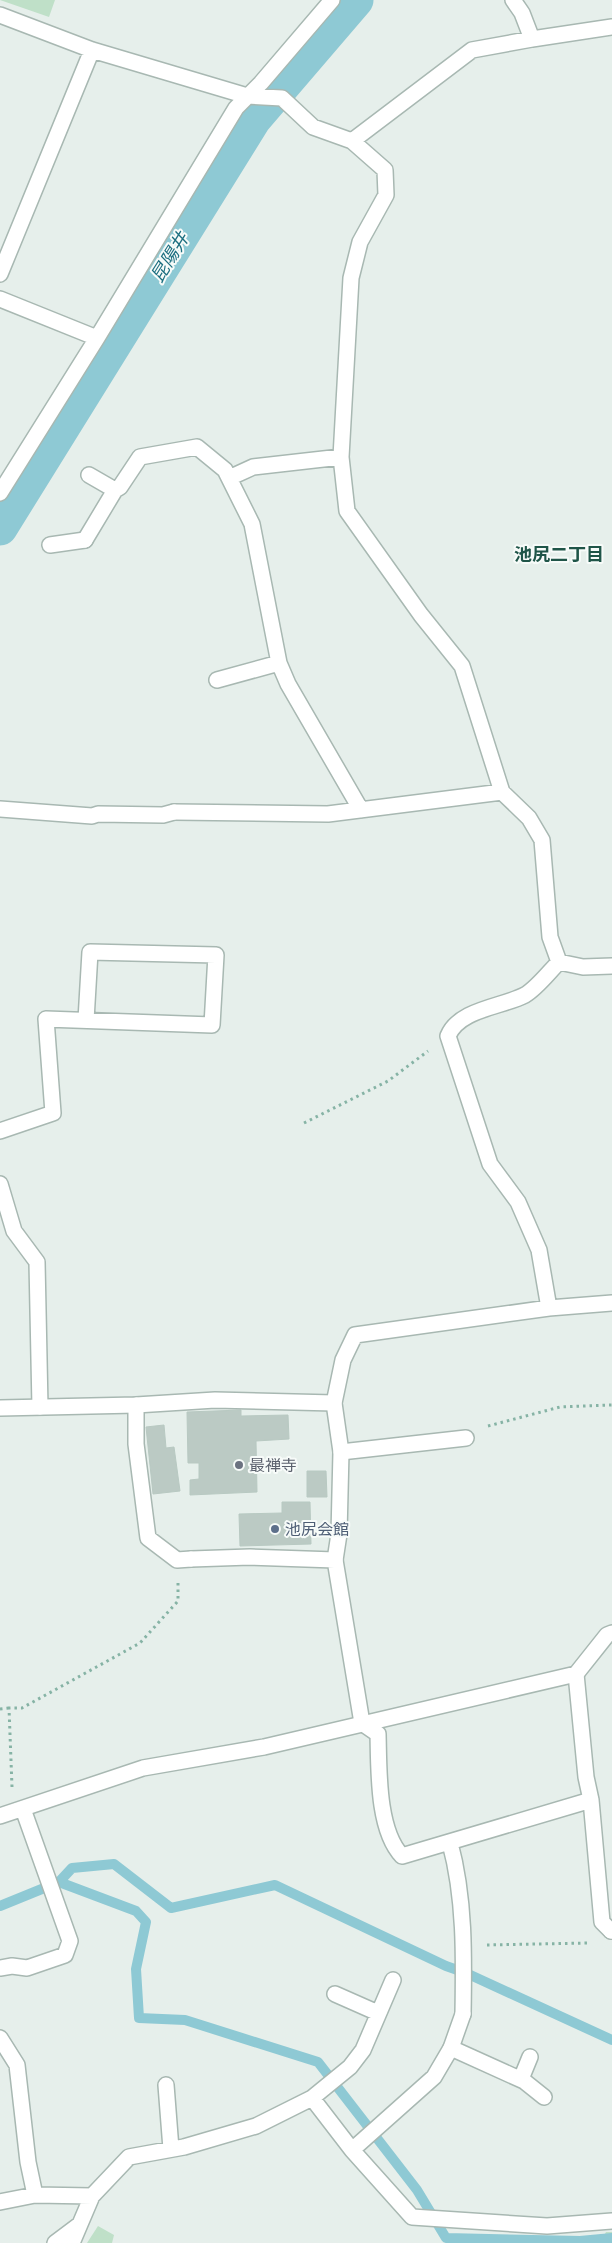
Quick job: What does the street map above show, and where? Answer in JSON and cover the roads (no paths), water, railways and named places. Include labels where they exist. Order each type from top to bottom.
[{"type":"street","points":[[0,493],[97,338],[236,108],[261,83],[332,0]]},
{"type":"street","points":[[514,0],[522,12],[532,39]]},
{"type":"street","points":[[0,15],[92,50],[247,96],[282,98],[313,127],[352,140],[385,170],[386,195],[360,242],[351,278],[341,457],[347,511],[421,615],[462,666],[502,792],[530,818],[542,840],[550,937],[559,962]]},
{"type":"street","points":[[352,140],[472,50],[612,27]]},
{"type":"street","points":[[0,274],[92,50]]},
{"type":"street","points":[[0,300],[97,338]]},
{"type":"street","points":[[50,545],[85,540],[115,490],[120,487],[140,457],[197,447],[225,470],[252,524],[280,663],[288,684],[361,810]]},
{"type":"street","points":[[229,478],[253,467],[341,457]]},
{"type":"street","points":[[89,475],[115,490]]},
{"type":"street","points":[[217,680],[280,663]]},
{"type":"street","points":[[0,809],[92,816],[98,814],[162,815],[174,812],[328,814],[502,792]]},
{"type":"street","points":[[0,1131],[53,1114],[46,1019],[212,1026],[216,955],[90,952],[86,1020]]},
{"type":"street","points":[[559,962],[583,967],[612,966]]},
{"type":"street","points":[[549,1308],[539,1250],[518,1202],[490,1164],[448,1036],[452,1026],[483,1009],[526,994],[559,962]]},
{"type":"street","points":[[0,1184],[7,1232],[37,1262],[40,1407]]},
{"type":"street","points":[[591,1800],[402,1856],[396,1850],[381,1806],[378,1734],[362,1723],[335,1560],[339,1534],[341,1452],[334,1403],[342,1360],[355,1335],[549,1308],[612,1303]]},
{"type":"street","points":[[0,1408],[136,1405],[215,1400],[334,1403]]},
{"type":"street","points":[[136,1405],[136,1444],[148,1538],[184,1559],[250,1557],[335,1560]]},
{"type":"street","points":[[341,1452],[466,1438]]},
{"type":"street","points":[[0,1968],[12,1966],[27,1968],[65,1955],[70,1941],[12,1813],[143,1768],[264,1746],[576,1674],[607,1636],[612,1633]]},
{"type":"street","points":[[576,1674],[586,1777],[591,1800],[602,1922],[611,1931]]},
{"type":"street","points":[[352,2150],[434,2077],[451,2048],[463,2014],[464,1946],[456,1866],[450,1843]]},
{"type":"street","points":[[72,2243],[92,2196],[129,2157],[171,2149],[256,2126],[312,2098],[354,2062],[363,2050],[393,1980]]},
{"type":"street","points":[[335,1994],[378,2013]]},
{"type":"street","points":[[0,2038],[17,2066],[28,2162],[36,2196]]},
{"type":"street","points":[[451,2048],[520,2079],[544,2097]]},
{"type":"street","points":[[520,2079],[530,2057]]},
{"type":"street","points":[[166,2086],[171,2149]]},
{"type":"street","points":[[312,2098],[352,2150],[412,2217],[548,2226],[612,2221]]},
{"type":"street","points":[[0,2202],[36,2196],[92,2196]]},
{"type":"street","points":[[55,2243],[82,2223]]},
{"type":"waterway","name":"昆陽井","points":[[0,528],[254,119],[356,0]]},
{"type":"waterway","points":[[0,1906],[59,1882],[72,1868],[114,1864],[171,1908],[275,1885],[446,1966],[466,1973],[612,2040]]},
{"type":"waterway","points":[[59,1882],[136,1911],[146,1922],[136,1969],[139,2018],[185,2020],[318,2062],[417,2190],[446,2238],[580,2241],[612,2238]]},
{"type":"place","name":"最禅寺","points":[[239,1465]]},
{"type":"place","name":"池尻会館","points":[[275,1529]]},
{"type":"district","name":"池尻二丁目","points":[[559,554]]}]
